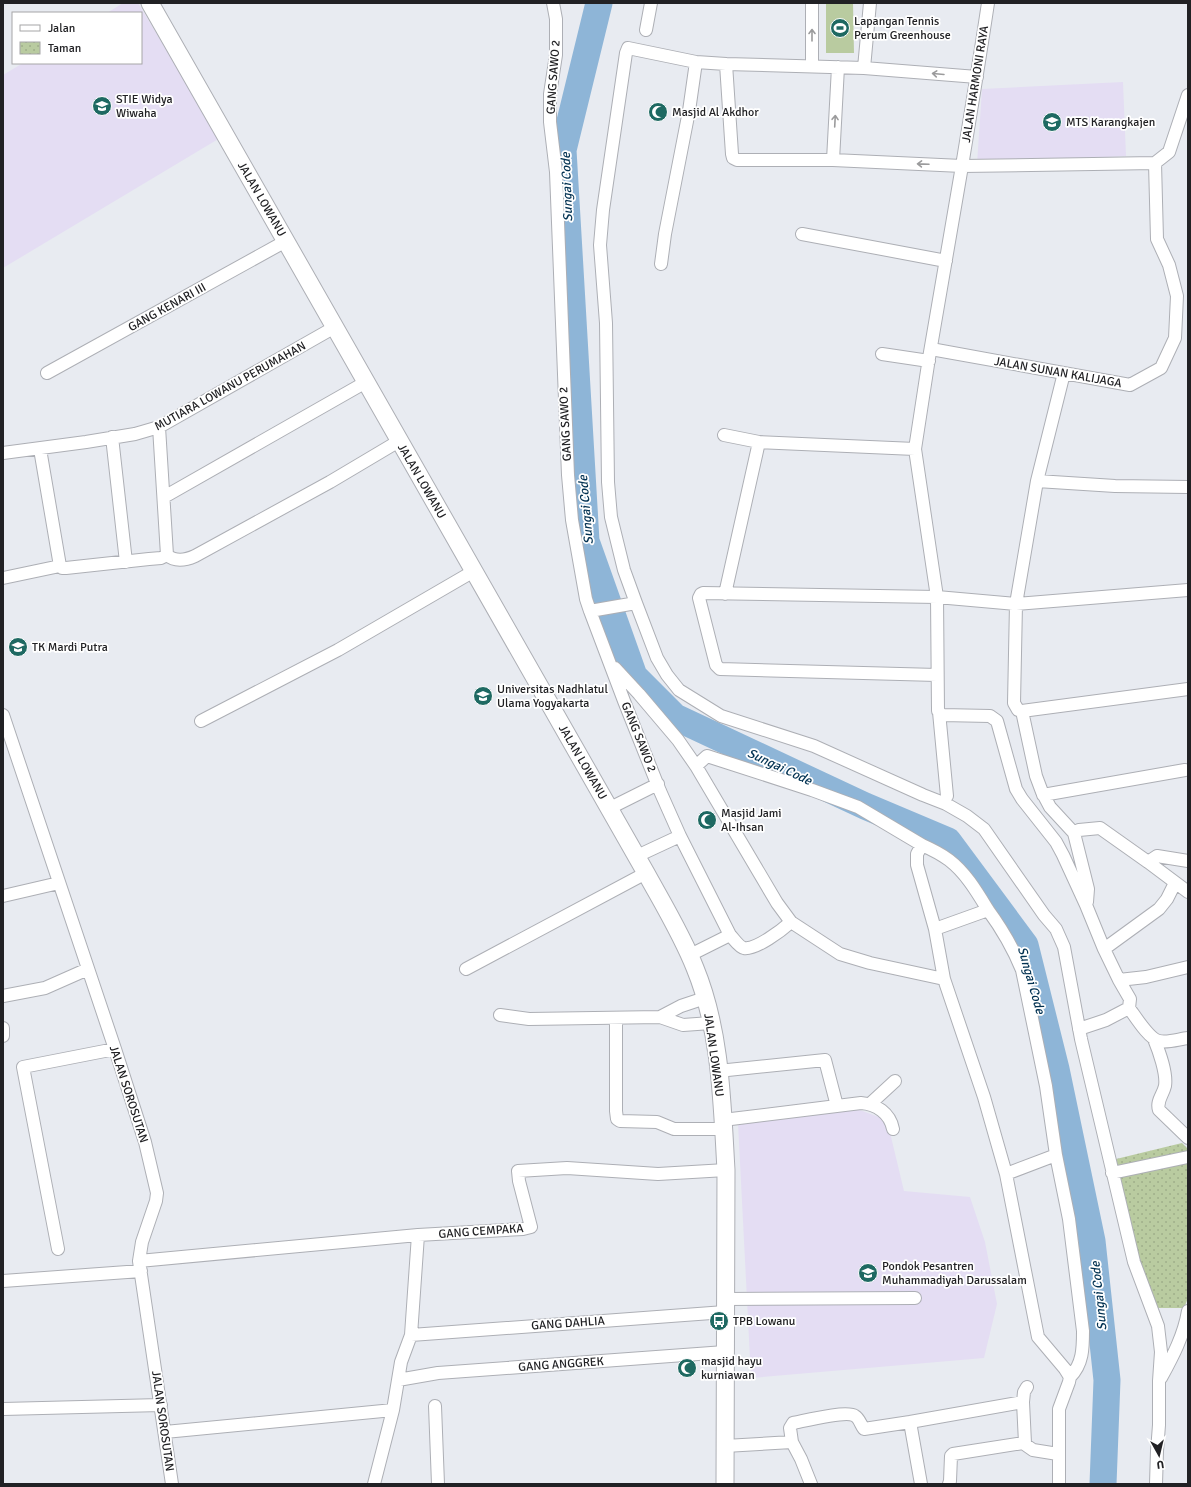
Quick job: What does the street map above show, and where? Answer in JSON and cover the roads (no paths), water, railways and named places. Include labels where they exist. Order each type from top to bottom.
[{"type":"main road","name":"JALAN LOWANU","points":[[150,3],[610,808],[690,955],[706,998],[711,1023],[718,1071],[726,1170],[725,1484]]},
{"type":"street","name":"GANG SAWO 2","points":[[553,3],[556,19],[556,55],[550,94],[550,122],[556,172],[560,312],[568,475],[572,520],[586,599],[595,610],[610,663],[680,836],[730,935]]},
{"type":"street","points":[[646,30],[651,3]]},
{"type":"street","points":[[812,3],[812,66]]},
{"type":"street","points":[[864,68],[870,3]]},
{"type":"street","name":"JALAN HARMONI RAYA","points":[[947,796],[938,708],[937,597],[916,449],[988,3]]},
{"type":"street","points":[[976,77],[864,68],[696,62],[628,48],[603,210],[600,245],[606,323],[608,482],[611,517],[632,604],[657,658],[667,675],[679,690],[721,716],[814,746],[946,804],[967,816],[984,829],[1044,915],[1056,929],[1064,947],[1079,1030],[1134,1262],[1158,1326],[1161,1352],[1159,1381],[1159,1425],[1156,1451],[1156,1484]]},
{"type":"street","points":[[661,264],[664,234],[689,112],[696,62]]},
{"type":"street","points":[[726,64],[732,154],[733,158],[737,160],[833,160],[962,166],[1155,163],[1169,152],[1188,95]]},
{"type":"street","points":[[833,160],[838,67]]},
{"type":"street","name":"JALAN SUNAN KALIJAGA","points":[[882,354],[930,355],[1064,373],[1130,385],[1161,368],[1175,338],[1177,296],[1169,265],[1157,239],[1155,163]]},
{"type":"street","points":[[802,234],[946,261]]},
{"type":"street","name":"GANG KENARI III","points":[[47,373],[286,241]]},
{"type":"street","name":"MUTIARA LOWANU PERUMAHAN","points":[[3,453],[40,449],[135,434],[159,427],[335,327]]},
{"type":"street","points":[[1064,373],[1036,481],[1016,604],[1014,703],[1018,710],[1022,711],[1188,689]]},
{"type":"street","points":[[164,497],[366,382]]},
{"type":"street","points":[[159,427],[168,555]]},
{"type":"street","points":[[724,435],[759,442],[916,449]]},
{"type":"street","points":[[112,437],[126,562]]},
{"type":"street","points":[[168,555],[176,560],[182,560],[195,556],[330,482],[400,441]]},
{"type":"street","points":[[725,594],[759,442]]},
{"type":"street","points":[[40,449],[60,566]]},
{"type":"street","points":[[1036,481],[1115,486],[1188,487]]},
{"type":"street","points":[[3,578],[60,566],[62,568],[66,568],[126,562],[161,558],[168,555]]},
{"type":"street","points":[[201,721],[338,650],[474,571]]},
{"type":"street","points":[[937,675],[720,669],[716,665],[699,600],[700,594],[937,597],[1016,604],[1188,590]]},
{"type":"street","points":[[595,610],[632,604]]},
{"type":"street","points":[[610,663],[639,694],[678,740],[696,766],[777,903],[791,922],[840,954],[870,963],[944,979]]},
{"type":"street","points":[[1022,711],[1036,776],[1043,795],[1050,807],[1074,833],[1088,889],[1086,905]]},
{"type":"street","points":[[939,712],[942,715],[990,716],[997,721],[1016,789],[1022,799],[1056,842],[1086,905],[1104,949],[1130,999],[1129,1008],[1154,1039],[1164,1073],[1165,1085],[1157,1105],[1158,1110],[1188,1138]]},
{"type":"street","name":"JALAN SOROSUTAN","points":[[3,715],[145,1142],[157,1193],[155,1208],[142,1242],[140,1266],[172,1484]]},
{"type":"street","points":[[696,766],[707,756],[812,790],[858,807],[945,857],[960,870],[975,888],[988,910],[1006,935],[1022,970],[1046,1086],[1056,1155],[1069,1219],[1083,1330],[1083,1348],[1080,1362],[1076,1371],[1070,1377]]},
{"type":"street","points":[[1043,795],[1185,770]]},
{"type":"street","points":[[610,808],[658,784]]},
{"type":"street","points":[[1074,833],[1079,830],[1100,828],[1188,892]]},
{"type":"street","points":[[637,856],[680,836]]},
{"type":"street","points":[[922,844],[917,854],[917,865],[935,929],[944,979],[984,1097],[1006,1174],[1038,1337],[1070,1377],[1070,1382],[1059,1409],[1059,1484]]},
{"type":"street","points":[[1148,862],[1157,856],[1188,861]]},
{"type":"street","points":[[466,969],[646,873]]},
{"type":"street","points":[[1104,949],[1159,909],[1167,899],[1175,883]]},
{"type":"street","points":[[3,896],[59,884]]},
{"type":"street","points":[[935,929],[988,910]]},
{"type":"street","points":[[690,955],[730,935],[740,946],[747,948],[774,936],[791,922]]},
{"type":"street","points":[[1119,980],[1146,977],[1188,967]]},
{"type":"street","points":[[3,996],[45,988],[88,969]]},
{"type":"street","points":[[660,1017],[681,1006],[706,998]]},
{"type":"street","points":[[1079,1030],[1106,1020],[1129,1008]]},
{"type":"street","points":[[500,1015],[528,1019],[660,1017],[683,1025],[711,1023]]},
{"type":"street","points":[[616,1018],[616,1111],[617,1119],[620,1121],[657,1122],[674,1129],[723,1125],[861,1103],[870,1104],[880,1109],[887,1116],[893,1129]]},
{"type":"street","points":[[3,1028],[3,1036]]},
{"type":"street","points":[[1154,1039],[1159,1041],[1168,1041],[1188,1038]]},
{"type":"street","points":[[58,1249],[23,1068],[115,1049]]},
{"type":"street","points":[[718,1071],[825,1060],[837,1106]]},
{"type":"street","points":[[870,1104],[892,1083]]},
{"type":"street","points":[[1006,1174],[1056,1155]]},
{"type":"street","points":[[1112,1173],[1188,1157]]},
{"type":"street","name":"GANG CEMPAKA","points":[[418,1235],[523,1229],[531,1227],[519,1181],[518,1171],[567,1168],[658,1174],[726,1170]]},
{"type":"street","points":[[3,1281],[418,1235],[411,1335],[401,1362],[393,1410],[374,1484]]},
{"type":"street","name":"GANG DAHLIA","points":[[411,1335],[725,1305],[915,1298]]},
{"type":"street","points":[[1159,1381],[1175,1354],[1187,1328],[1188,1311]]},
{"type":"street","name":"GANG ANGGREK","points":[[398,1380],[438,1373],[725,1352]]},
{"type":"street","points":[[1027,1387],[1024,1392],[1023,1402],[1025,1443],[1032,1450],[1058,1454]]},
{"type":"street","points":[[811,1484],[792,1442],[790,1428],[793,1423],[842,1414],[851,1414],[857,1416],[864,1429],[1023,1402]]},
{"type":"street","points":[[3,1409],[161,1405]]},
{"type":"street","points":[[434,1406],[438,1484]]},
{"type":"street","points":[[165,1432],[393,1410]]},
{"type":"street","points":[[910,1422],[921,1484]]},
{"type":"street","points":[[725,1446],[792,1442]]},
{"type":"street","points":[[949,1484],[952,1454],[1025,1443]]},
{"type":"waterway","name":"Sungai Code","points":[[599,3],[563,150],[586,541],[634,676],[675,717],[865,806],[948,841],[1025,945],[1056,1069],[1092,1241],[1107,1380],[1103,1484]]},
{"type":"place","name":"Lapangan Tennis Perum Greenhouse","points":[[840,28]]},
{"type":"place","name":"STIE Widya Wiwaha","points":[[102,106]]},
{"type":"place","name":"Masjid Al Akdhor","points":[[658,112]]},
{"type":"place","name":"MTS Karangkajen","points":[[1052,122]]},
{"type":"place","name":"TK Mardi Putra","points":[[18,647]]},
{"type":"place","name":"Universitas Nadhlatul Ulama Yogyakarta","points":[[483,696]]},
{"type":"place","name":"Masjid Jami Al-Ihsan","points":[[707,820]]},
{"type":"place","name":"Pondok Pesantren Muhammadiyah Darussalam","points":[[868,1273]]},
{"type":"place","name":"TPB Lowanu","points":[[719,1321]]},
{"type":"place","name":"masjid hayu kurniawan","points":[[687,1368]]}]
